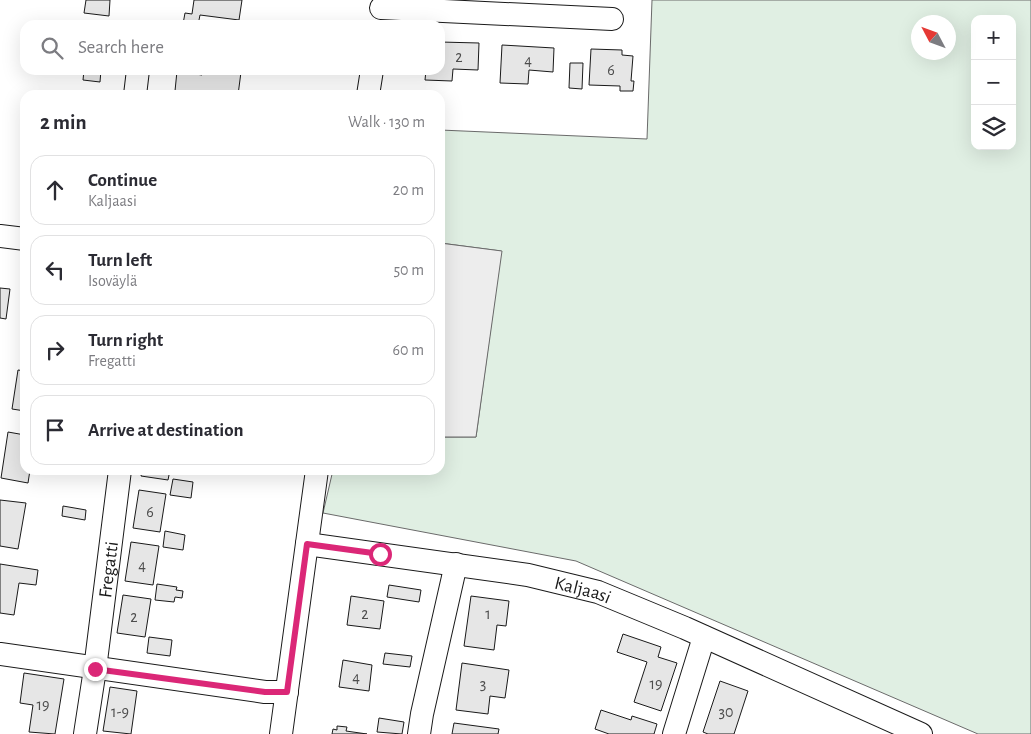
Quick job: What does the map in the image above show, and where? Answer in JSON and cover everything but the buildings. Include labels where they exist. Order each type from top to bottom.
[{"type":"street","points":[[380,11],[612,19]]},
{"type":"street","points":[[136,90],[137,75]]},
{"type":"street","points":[[369,90],[371,75]]},
{"type":"street","points":[[0,236],[20,238]]},
{"type":"street","name":"Fregatti","points":[[85,734],[119,475]]},
{"type":"street","points":[[281,734],[316,475]]},
{"type":"street","name":"Kaljaasi","points":[[307,544],[528,574],[598,592],[921,734]]},
{"type":"street","points":[[419,734],[456,564]]},
{"type":"street","points":[[674,734],[704,637]]},
{"type":"street","points":[[0,654],[265,692],[287,692]]},
{"type":"green space","points":[[652,0],[1031,0],[1031,734],[978,734],[576,561],[323,513],[332,475],[445,475],[445,437],[476,437],[501,251],[445,244],[445,130],[647,139]]},
{"type":"shaded area","points":[[445,244],[502,251],[476,437],[445,437]]},
{"type":"route","points":[[95,669],[265,692],[287,692],[307,544],[380,554]]}]
